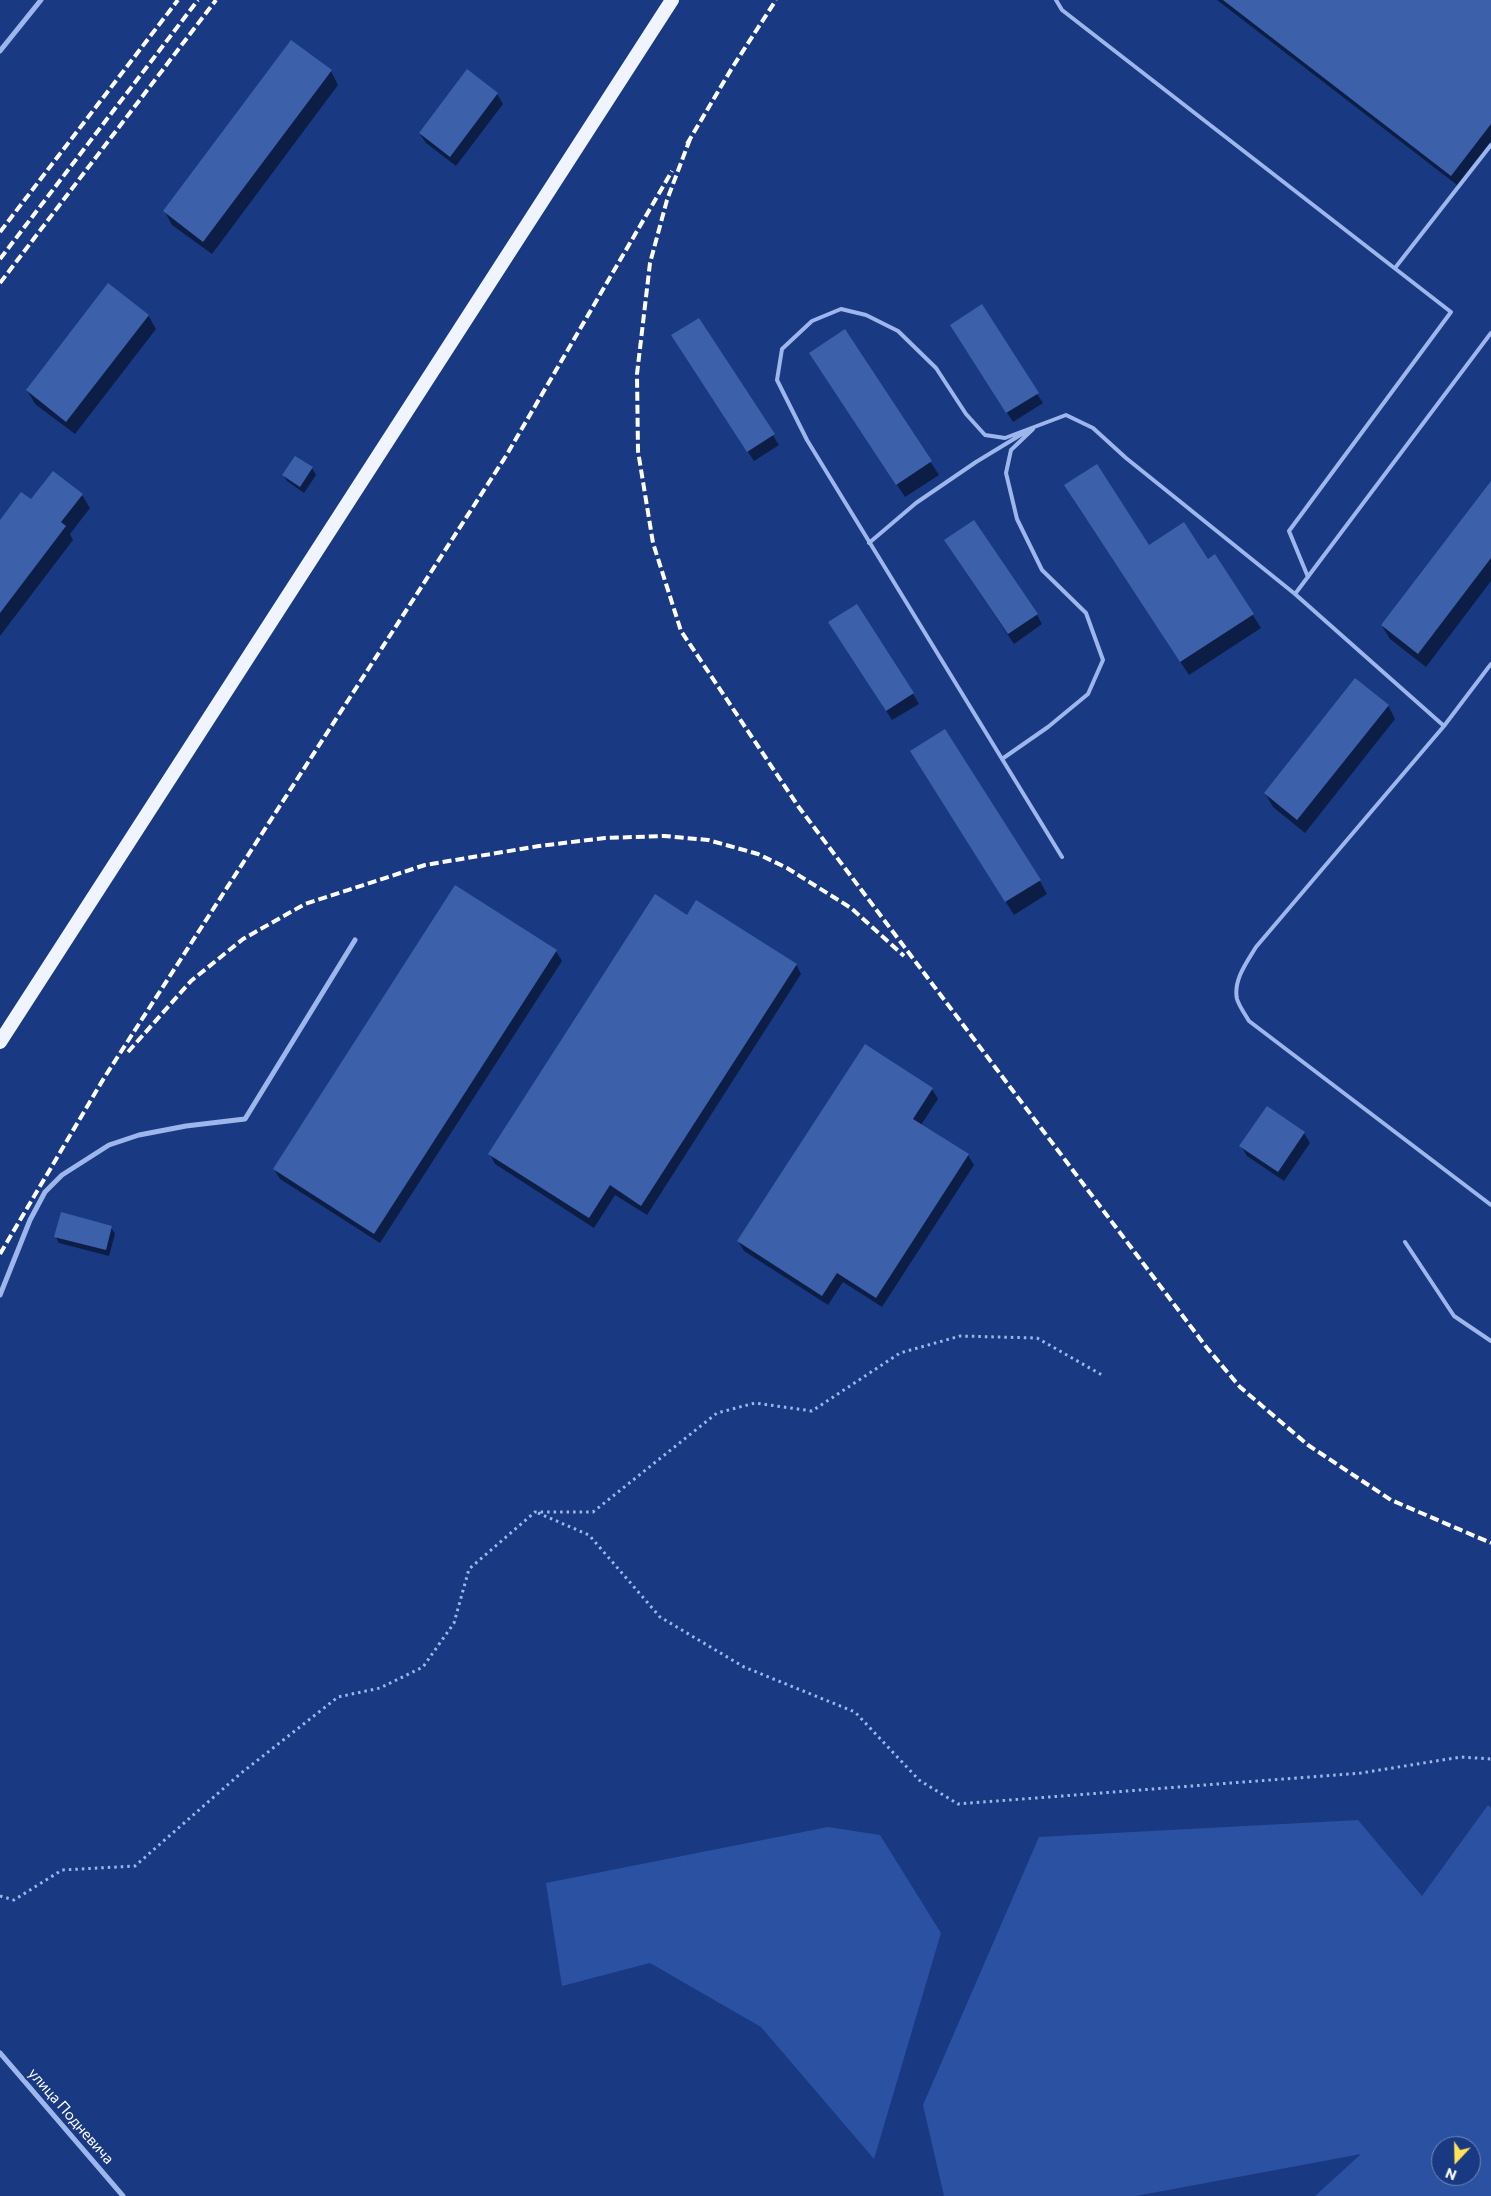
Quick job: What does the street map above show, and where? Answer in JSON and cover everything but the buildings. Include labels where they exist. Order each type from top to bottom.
[{"type":"highway","points":[[0,1042],[672,0]]},
{"type":"street","points":[[0,51],[41,0]]},
{"type":"street","points":[[0,1295],[30,1220],[45,1192],[62,1175],[109,1145],[139,1135],[186,1126],[246,1119],[355,940]]},
{"type":"street","name":"улица Подневича","points":[[0,2053],[123,2196]]},
{"type":"lane","points":[[1056,0],[1062,10],[1451,312],[1289,531],[1308,577]]},
{"type":"lane","points":[[1395,268],[1491,145]]},
{"type":"lane","points":[[1062,857],[807,440],[777,380],[782,349],[812,321],[841,309],[866,315],[898,331],[936,368],[966,414],[985,436],[1005,438],[1066,415],[1093,428],[1126,458],[1295,594],[1444,726]]},
{"type":"lane","points":[[1295,594],[1491,334]]},
{"type":"lane","points":[[869,543],[916,503],[976,462],[1035,426]]},
{"type":"lane","points":[[1002,759],[1048,727],[1088,694],[1103,660],[1086,613],[1042,570],[1017,519],[1006,473],[1011,450],[1035,426]]},
{"type":"lane","points":[[1491,664],[1444,726],[1256,947],[1242,969],[1238,983],[1237,999],[1249,1021],[1491,1205]]},
{"type":"lane","points":[[1405,1242],[1454,1316],[1491,1341]]},
{"type":"path","points":[[0,1896],[14,1900],[62,1870],[135,1866],[240,1774],[338,1697],[380,1688],[422,1667],[454,1623],[469,1569],[535,1512],[594,1512],[717,1413],[755,1403],[812,1411],[900,1353],[960,1336],[1037,1338],[1102,1375]]},
{"type":"path","points":[[535,1512],[588,1535],[660,1617],[744,1667],[855,1712],[919,1780],[958,1804],[1361,1773],[1461,1757],[1491,1759]]},
{"type":"shaded area","points":[[1488,1805],[1491,1808],[1491,2196],[1315,2196],[1361,2154],[1136,2196],[944,2196],[923,2105],[1039,1837],[1358,1820],[1422,1896]]},
{"type":"shaded area","points":[[828,1827],[880,1835],[941,1933],[874,2159],[761,2027],[650,1963],[562,1986],[546,1883]]},
{"type":"railway","points":[[0,232],[178,0]]},
{"type":"railway","points":[[0,259],[198,0]]},
{"type":"railway","points":[[0,283],[216,0]]},
{"type":"railway","points":[[687,144],[732,68],[776,0]]},
{"type":"railway","points":[[690,139],[667,200],[650,263],[637,374],[638,451],[653,543],[681,631],[798,806],[1207,1348],[1240,1387],[1308,1445],[1391,1500],[1491,1543]]},
{"type":"railway","points":[[0,1254],[104,1078],[506,456],[672,171]]},
{"type":"railway","points":[[128,1052],[191,981],[243,939],[305,904],[425,865],[539,846],[605,838],[664,836],[708,840],[758,854],[787,868],[851,908],[904,956]]}]
